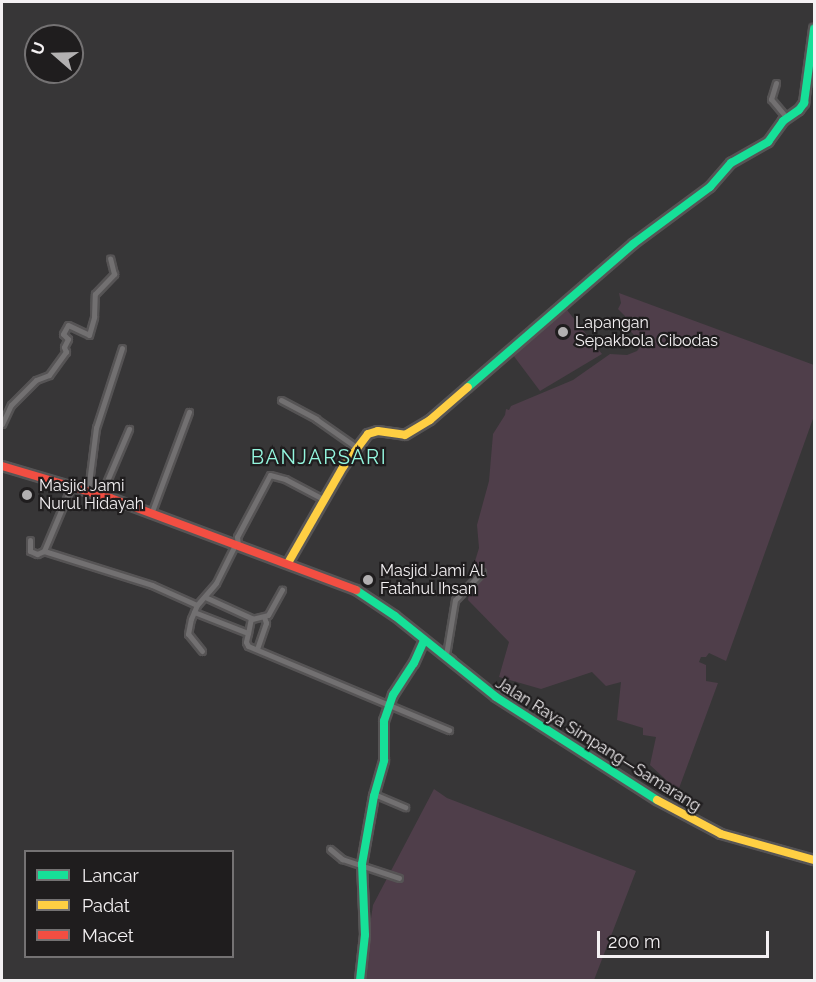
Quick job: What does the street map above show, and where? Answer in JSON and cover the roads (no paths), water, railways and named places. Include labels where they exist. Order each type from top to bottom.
[{"type":"street","points":[[2,466],[101,495],[288,563],[356,447],[371,433],[405,435],[430,420],[633,244],[716,182],[726,169],[766,144],[786,117],[799,110],[805,100],[814,29]]},
{"type":"street","points":[[776,83],[771,99],[786,117]]},
{"type":"street","points":[[2,424],[11,405],[19,400],[36,380],[49,375],[66,352],[64,347],[68,339],[63,334],[68,326],[89,335],[94,317],[95,294],[114,274],[110,258]]},
{"type":"street","points":[[88,491],[96,428],[122,348]]},
{"type":"street","points":[[281,400],[316,419],[356,447]]},
{"type":"street","points":[[151,514],[189,412]]},
{"type":"street","points":[[101,495],[129,429]]},
{"type":"street","points":[[202,651],[188,633],[194,612],[197,605],[216,583],[270,475],[325,500]]},
{"type":"street","points":[[44,551],[70,487]]},
{"type":"street","points":[[30,540],[30,551],[37,554],[44,551],[152,585],[197,605]]},
{"type":"street","name":"Jalan Raya Simpang—Samarang","points":[[288,563],[355,588],[496,697],[691,820],[744,842],[814,860]]},
{"type":"street","points":[[453,666],[454,662],[446,655],[455,600],[482,572]]},
{"type":"street","points":[[205,597],[252,619],[268,615],[282,590]]},
{"type":"street","points":[[194,612],[248,633]]},
{"type":"street","points":[[257,648],[266,623],[264,617]]},
{"type":"street","points":[[252,619],[246,644],[448,730]]},
{"type":"street","points":[[360,981],[365,935],[362,864],[374,794],[384,760],[383,727],[389,705],[424,641]]},
{"type":"street","points":[[374,794],[403,806]]},
{"type":"street","points":[[330,849],[338,857],[399,878]]},
{"type":"place","name":"Lapangan Sepakbola Cibodas","points":[[563,332]]},
{"type":"place","name":"Masjid Jami Nurul Hidayah","points":[[27,495]]},
{"type":"place","name":"Masjid Jami Al Fatahul Ihsan","points":[[368,580]]},
{"type":"district","name":"BANJARSARI","points":[[319,457]]}]
